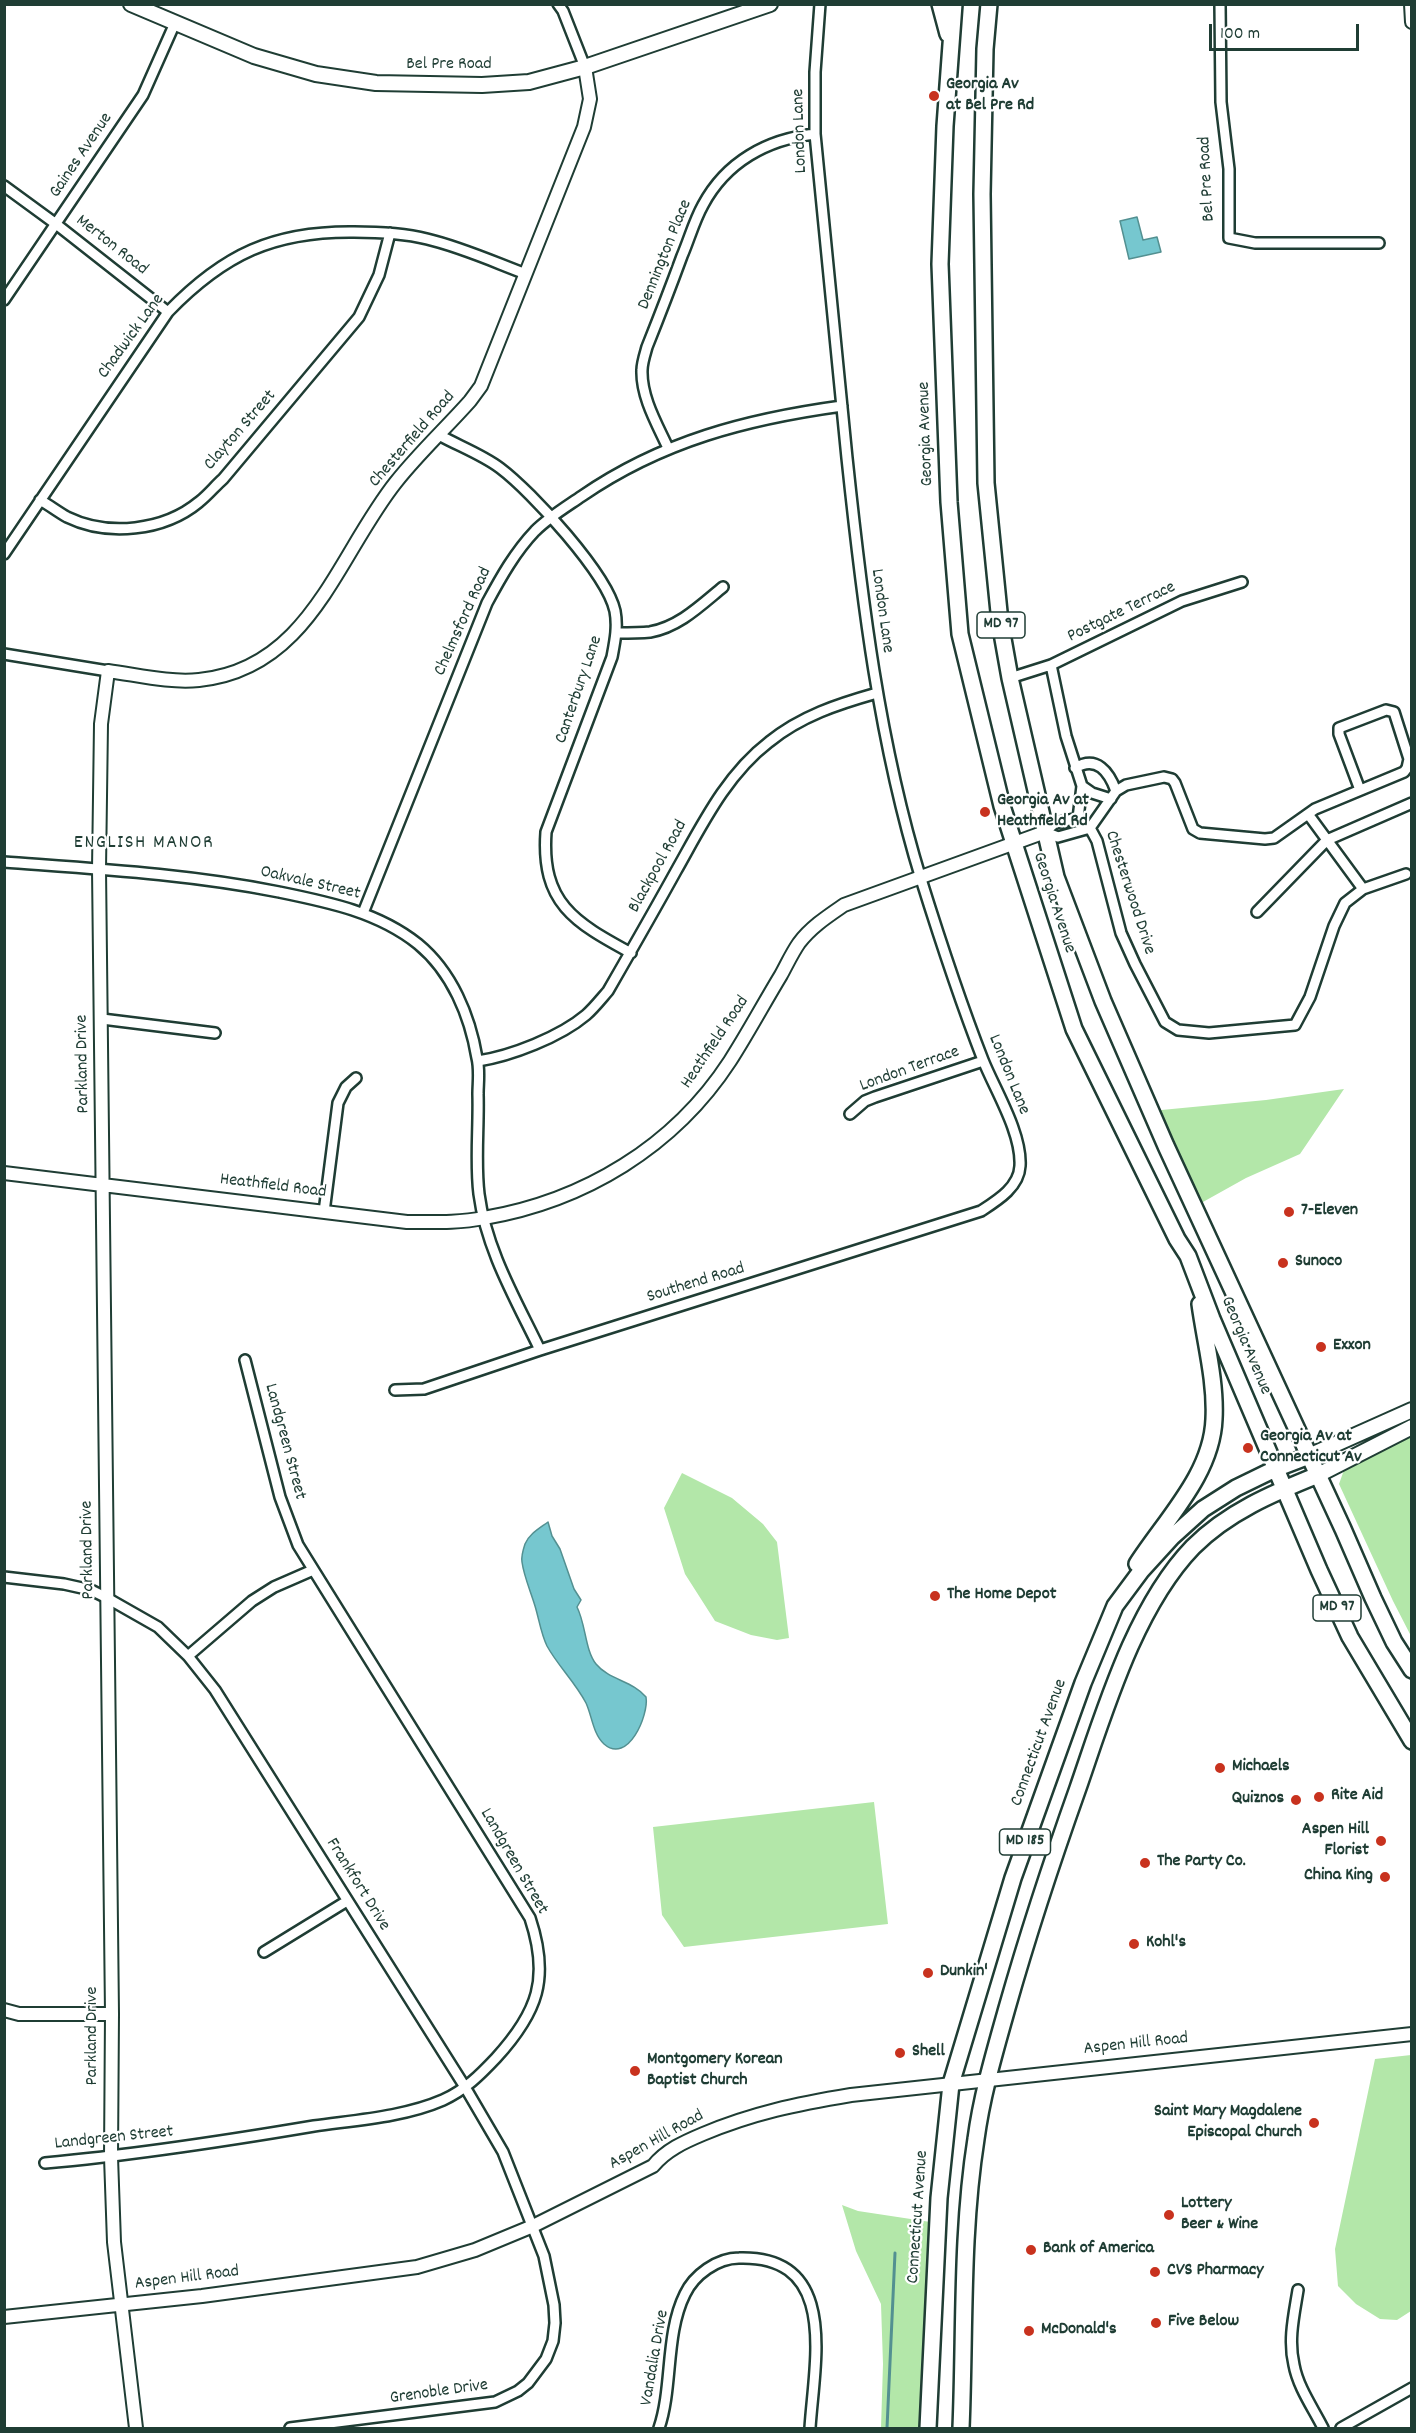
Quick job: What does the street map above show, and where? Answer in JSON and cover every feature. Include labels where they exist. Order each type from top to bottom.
[{"type":"main road","name":"Bel Pre Road","points":[[130,4],[254,56],[316,74],[376,83],[494,84],[529,81],[585,67],[770,4]]},
{"type":"main road","points":[[940,4],[952,50]]},
{"type":"main road","name":"Georgia Avenue","points":[[954,4],[945,126],[940,264],[953,572],[960,634],[1013,845],[1074,1029],[1177,1239],[1188,1256],[1283,1489],[1350,1636],[1412,1741]]},
{"type":"main road","name":"Georgia Avenue","points":[[989,4],[982,194],[986,483],[1000,622],[1056,877],[1103,1001],[1180,1176],[1394,1642],[1412,1670]]},
{"type":"main road","points":[[986,43],[995,4]]},
{"type":"main road","points":[[1114,1606],[1131,1573],[1198,1474],[1209,1449],[1214,1419],[1213,1392],[1196,1278]]},
{"type":"main road","name":"Connecticut Avenue","points":[[928,2428],[938,2206],[951,2084],[1017,1867],[1083,1683],[1114,1606],[1155,1555],[1203,1509],[1236,1488],[1275,1469],[1310,1456],[1412,1410]]},
{"type":"main road","points":[[1318,1475],[1412,1427]]},
{"type":"main road","name":"MD 185","points":[[961,2428],[967,2236],[972,2169],[987,2080],[1062,1830],[1108,1704],[1146,1614],[1160,1589],[1193,1548],[1230,1517],[1283,1489],[1318,1475]]},
{"type":"street","name":"Chesterfield Road","points":[[4,654],[174,680],[199,680],[238,671],[276,652],[300,627],[319,602],[396,482],[481,386],[584,127],[590,99],[585,67],[574,35],[558,4]]},
{"type":"street","name":"London Lane","points":[[820,4],[815,72],[814,134],[860,582],[877,693],[895,783],[920,877],[984,1061],[1018,1142],[1020,1167],[1014,1183],[1003,1197]]},
{"type":"street","name":"Bel Pre Road","points":[[1220,4],[1221,102],[1229,169],[1229,238],[1255,243],[1379,243]]},
{"type":"street","points":[[1411,4],[1412,22]]},
{"type":"street","name":"Gaines Avenue","points":[[4,300],[143,95],[175,23]]},
{"type":"street","name":"Dennington Place","points":[[668,448],[651,411],[642,371],[647,347],[703,205],[727,172],[752,152],[792,136],[814,134]]},
{"type":"street","name":"Merton Road","points":[[4,186],[168,312]]},
{"type":"street","name":"Chadwick Lane","points":[[4,554],[168,312],[188,291],[233,258],[262,245],[292,236],[320,232],[390,232],[450,245],[526,274]]},
{"type":"street","name":"Clayton Street","points":[[40,500],[68,517],[88,525],[118,529],[150,526],[169,519],[198,503],[223,479],[358,317],[379,275],[390,232]]},
{"type":"street","name":"Chelmsford Road","points":[[363,912],[487,603],[511,561],[535,531],[551,517],[609,478],[668,448],[736,424],[786,413],[842,406]]},
{"type":"street","name":"Canterbury Lane","points":[[439,435],[500,468],[551,517],[604,584],[615,610],[617,633],[612,657],[546,832],[544,858],[555,893],[576,920],[631,953]]},
{"type":"street","name":"Postgate Terrace","points":[[1011,678],[1051,665],[1162,609],[1242,582]]},
{"type":"street","points":[[617,633],[650,632],[668,627],[688,616],[723,587]]},
{"type":"street","points":[[1051,665],[1075,768],[1082,786],[1078,818]]},
{"type":"street","name":"Parkland Drive","points":[[108,670],[101,724],[99,869],[112,2014],[111,2157],[114,2242],[136,2428]]},
{"type":"street","name":"Blackpool Road","points":[[478,1061],[500,1058],[559,1032],[585,1016],[608,991],[712,807],[738,772],[769,742],[809,716],[840,703],[877,693]]},
{"type":"street","points":[[1078,818],[1055,823],[1045,832],[1058,837],[1090,828],[1114,795],[1126,785],[1164,777],[1172,779],[1193,829],[1200,833],[1216,836],[1274,838],[1308,814],[1388,780],[1407,768],[1409,759],[1394,712],[1386,710],[1339,728],[1339,734],[1360,790]]},
{"type":"street","points":[[1075,768],[1086,763],[1095,763],[1104,768],[1109,773],[1114,795]]},
{"type":"street","points":[[1082,786],[1092,793],[1114,795]]},
{"type":"street","points":[[1257,912],[1327,840],[1412,803]]},
{"type":"street","points":[[1308,814],[1364,889]]},
{"type":"street","points":[[1078,818],[1090,828]]},
{"type":"street","name":"Chesterwood Drive","points":[[1090,828],[1097,841],[1116,918],[1134,964],[1165,1022],[1178,1030],[1225,1032],[1295,1025],[1310,997],[1334,926],[1345,903],[1364,889],[1406,874]]},
{"type":"street","name":"Heathfield Road","points":[[4,1173],[407,1222],[451,1222],[539,1206],[597,1182],[625,1166],[653,1146],[692,1111],[729,1062],[799,943],[818,923],[844,905],[1045,832]]},
{"type":"street","name":"Oakvale Street","points":[[4,862],[168,874],[311,898],[363,912],[406,936],[438,965],[462,1004],[470,1024],[478,1061],[479,1192],[483,1218],[490,1243],[540,1350]]},
{"type":"street","points":[[102,1019],[215,1033]]},
{"type":"street","name":"London Terrace","points":[[850,1114],[865,1101],[875,1097],[984,1061]]},
{"type":"street","points":[[324,1212],[338,1103],[346,1087],[356,1078]]},
{"type":"street","name":"Southend Road","points":[[395,1390],[424,1389],[540,1350],[965,1217],[981,1211],[1003,1197]]},
{"type":"street","name":"Landgreen Street","points":[[45,2163],[186,2147],[400,2113],[442,2100],[465,2087],[510,2043],[532,2010],[540,1977],[539,1946],[530,1918],[298,1545],[280,1497],[245,1360]]},
{"type":"street","points":[[188,1656],[252,1600],[274,1587],[313,1570]]},
{"type":"street","name":"Frankfort Drive","points":[[4,1577],[64,1584],[91,1590],[158,1627],[188,1656],[214,1690],[465,2087],[504,2152],[533,2226]]},
{"type":"street","points":[[264,1952],[347,1901]]},
{"type":"street","points":[[4,2010],[19,2014],[112,2014]]},
{"type":"street","name":"Aspen Hill Road","points":[[4,2317],[202,2296],[417,2267],[475,2250],[533,2226],[653,2166],[662,2155],[686,2142],[735,2121],[786,2106],[851,2095],[1412,2034]]},
{"type":"street","name":"Grenoble Drive","points":[[290,2428],[486,2405],[508,2397],[528,2383],[546,2359],[553,2341],[555,2323],[554,2305],[544,2256],[533,2226]]},
{"type":"street","name":"Vandalia Drive","points":[[659,2428],[676,2323],[684,2295],[691,2283],[708,2267],[731,2258],[756,2257],[775,2262],[791,2273],[811,2298],[816,2322],[810,2428]]},
{"type":"street","points":[[1298,2290],[1291,2335],[1294,2365],[1304,2392],[1323,2428]]},
{"type":"street","points":[[1341,2428],[1412,2388]]},
{"type":"green space","points":[[1344,1089],[1300,1154],[1246,1178],[1194,1207],[1151,1111],[1266,1100]]},
{"type":"green space","points":[[1411,1436],[1411,1636],[1339,1484],[1344,1470]]},
{"type":"green space","points":[[682,1473],[732,1498],[763,1524],[777,1542],[789,1638],[777,1640],[751,1635],[715,1621],[685,1574],[664,1508]]},
{"type":"green space","points":[[874,1802],[888,1924],[684,1947],[662,1915],[653,1827]]},
{"type":"green space","points":[[1411,2055],[1411,2311],[1397,2320],[1380,2319],[1356,2304],[1338,2286],[1335,2249],[1375,2059]]},
{"type":"green space","points":[[842,2205],[858,2211],[937,2223],[928,2428],[881,2428],[883,2364],[881,2304],[856,2251]]},
{"type":"water","points":[[1137,217],[1143,240],[1157,237],[1161,252],[1129,259],[1120,221]]},
{"type":"water","points":[[548,1522],[574,1589],[581,1600],[577,1607],[592,1658],[601,1669],[635,1687],[646,1697],[644,1715],[640,1725],[629,1743],[621,1748],[613,1749],[600,1740],[586,1703],[551,1653],[543,1637],[524,1573],[522,1558],[529,1537]]},
{"type":"waterway","points":[[887,2428],[895,2253]]},
{"type":"place","name":"Georgia Av at Bel Pre Rd","points":[[934,96]]},
{"type":"place","name":"Georgia Av at Heathfield Rd","points":[[985,812]]},
{"type":"place","name":"7-Eleven","points":[[1289,1212]]},
{"type":"place","name":"Sunoco","points":[[1283,1263]]},
{"type":"place","name":"Exxon","points":[[1321,1347]]},
{"type":"place","name":"Georgia Av at Connecticut Av","points":[[1248,1448]]},
{"type":"place","name":"The Home Depot","points":[[935,1596]]},
{"type":"place","name":"Michaels","points":[[1220,1768]]},
{"type":"place","name":"Rite Aid","points":[[1319,1797]]},
{"type":"place","name":"Quiznos","points":[[1296,1800]]},
{"type":"place","name":"Aspen Hill Florist","points":[[1381,1841]]},
{"type":"place","name":"The Party Co.","points":[[1145,1863]]},
{"type":"place","name":"China King","points":[[1385,1877]]},
{"type":"place","name":"Kohl's","points":[[1134,1944]]},
{"type":"place","name":"Dunkin'","points":[[928,1973]]},
{"type":"place","name":"Shell","points":[[900,2053]]},
{"type":"place","name":"Montgomery Korean Baptist Church","points":[[635,2071]]},
{"type":"place","name":"Saint Mary Magdalene Episcopal Church","points":[[1314,2123]]},
{"type":"place","name":"Lottery Beer & Wine","points":[[1169,2215]]},
{"type":"place","name":"Bank of America","points":[[1031,2250]]},
{"type":"place","name":"CVS Pharmacy","points":[[1155,2272]]},
{"type":"place","name":"Five Below","points":[[1156,2323]]},
{"type":"place","name":"McDonald's","points":[[1029,2331]]},
{"type":"district","name":"ENGLISH MANOR","points":[[144,844]]}]
